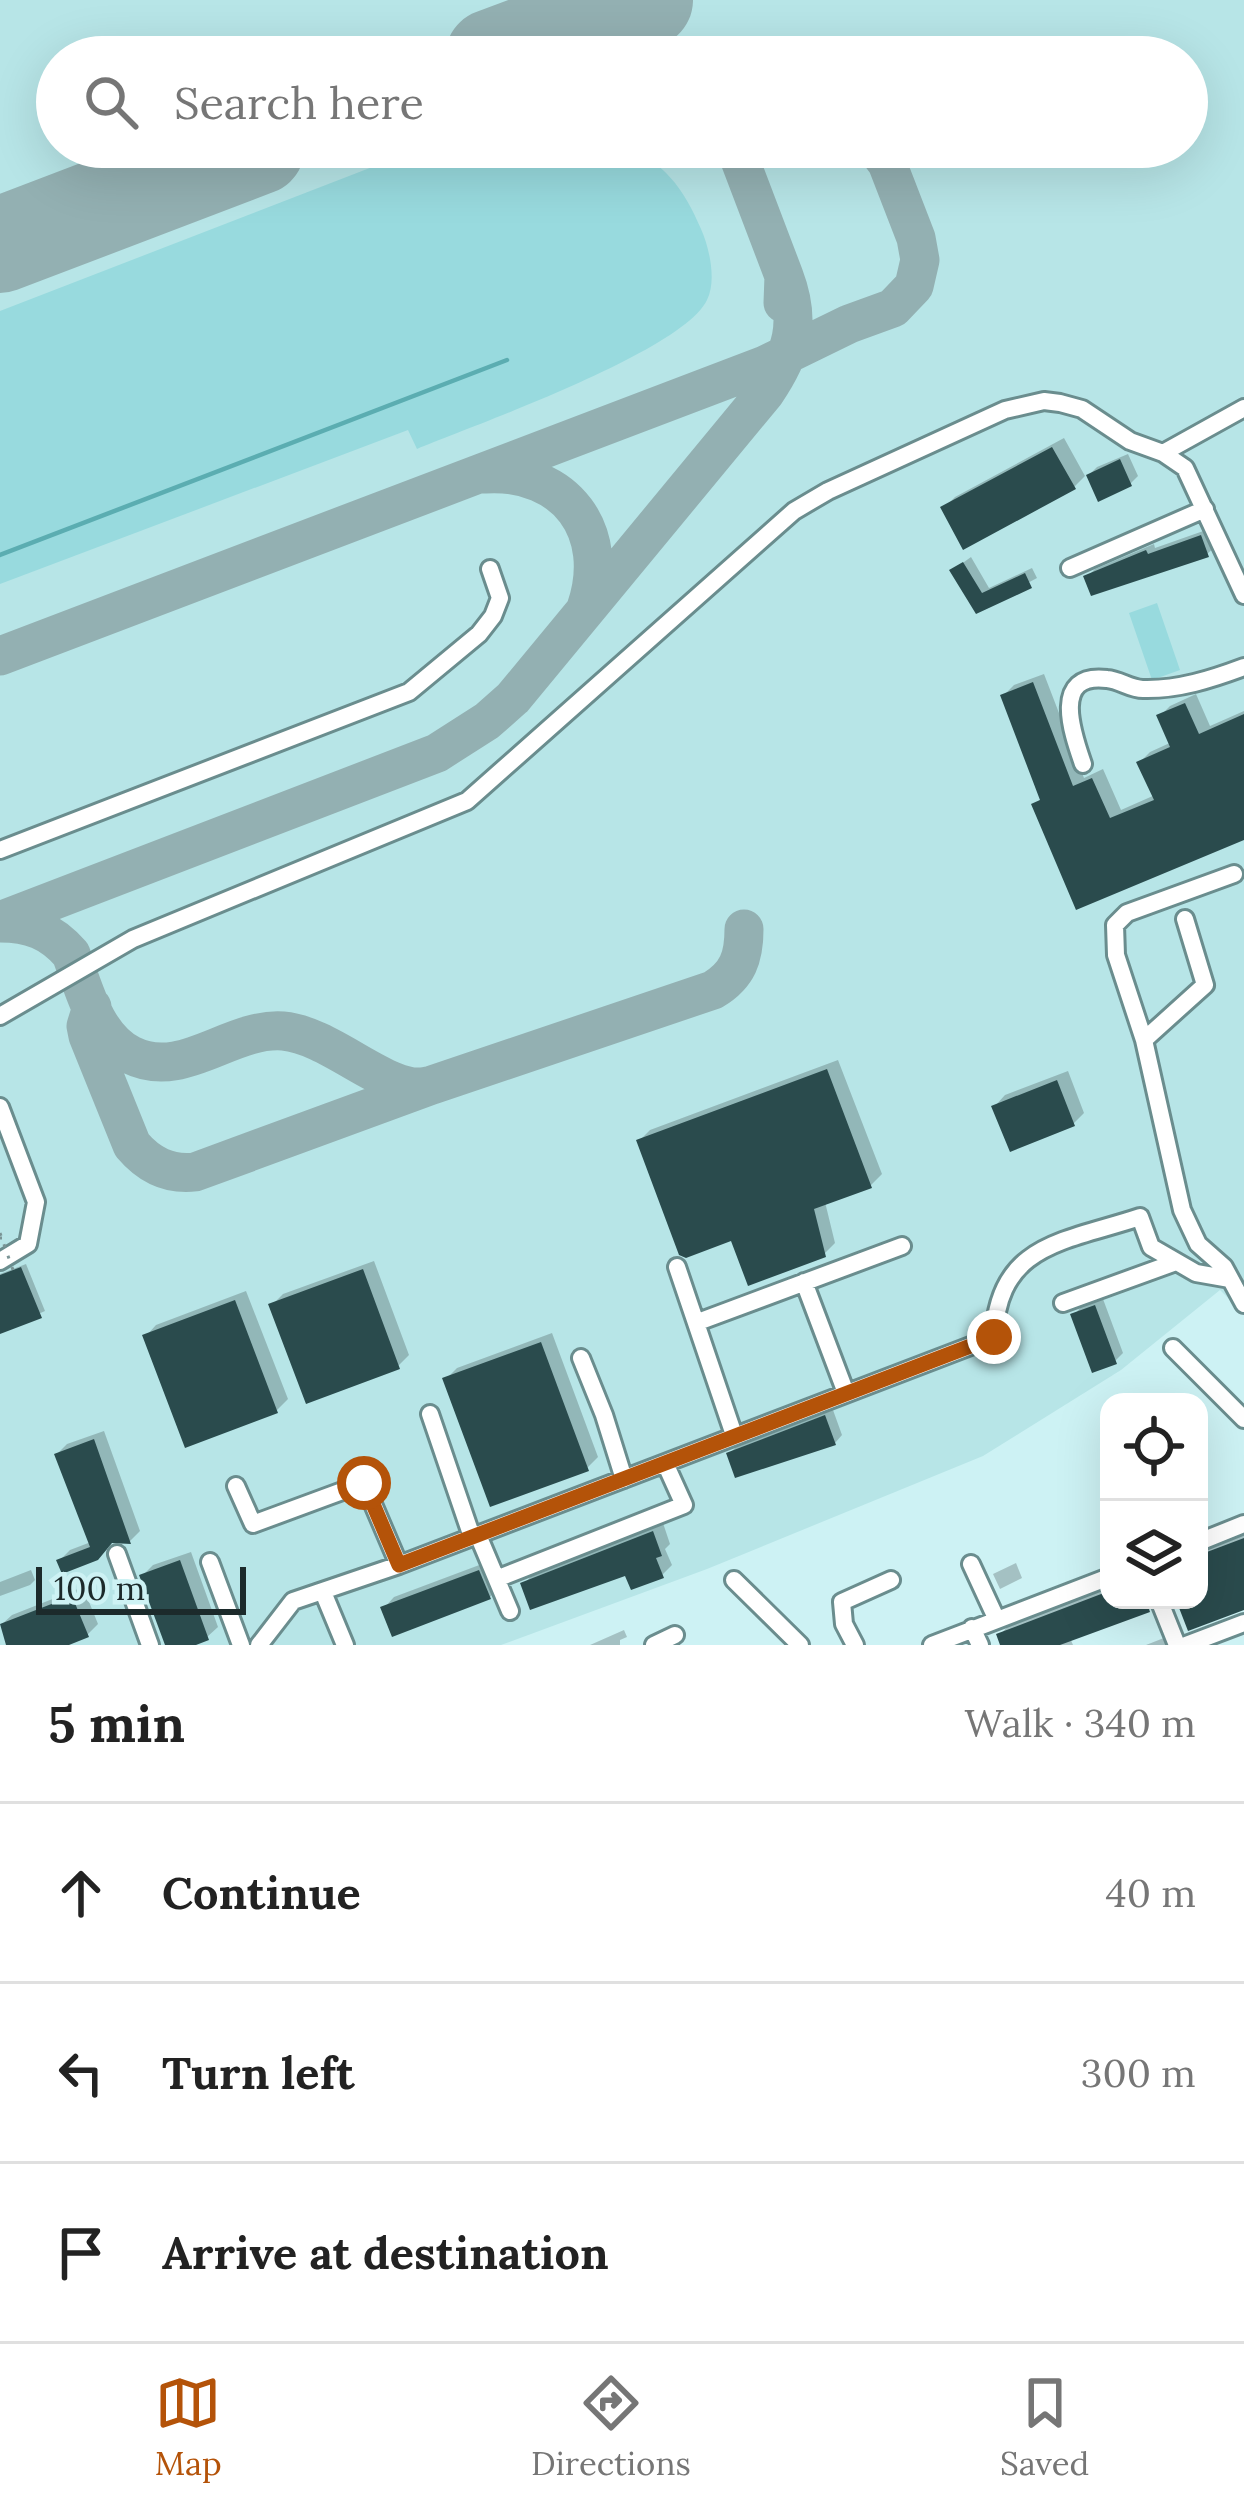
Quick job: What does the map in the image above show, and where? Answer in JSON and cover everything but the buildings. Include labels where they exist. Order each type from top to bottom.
[{"type":"street","points":[[0,1016],[133,939],[467,801],[775,527],[828,491],[1005,410],[1044,401],[1082,409],[1130,442],[1163,453],[1185,467],[1240,568],[1244,595]]},
{"type":"street","points":[[1163,453],[1244,408]]},
{"type":"street","points":[[1070,568],[1205,509]]},
{"type":"street","points":[[0,850],[409,692],[479,634],[493,616],[500,598],[490,569]]},
{"type":"street","points":[[1083,764],[1068,707],[1074,692],[1087,680],[1112,679],[1149,689],[1207,682],[1244,667]]},
{"type":"street","points":[[1234,874],[1127,913],[1115,925],[1116,955],[1144,1040],[1183,1210],[1198,1244],[1218,1260],[1244,1304]]},
{"type":"street","points":[[1144,1040],[1205,985],[1186,919]]},
{"type":"street","points":[[0,1107],[36,1202],[28,1244],[7,1265]]},
{"type":"street","points":[[259,1645],[293,1601],[399,1565],[994,1337],[995,1308],[1014,1268],[1033,1253],[1140,1217],[1151,1247],[1196,1274],[1230,1279]]},
{"type":"street","points":[[698,1322],[902,1246]]},
{"type":"street","points":[[1063,1304],[1176,1262]]},
{"type":"street","points":[[677,1267],[734,1435]]},
{"type":"street","points":[[804,1282],[846,1393]]},
{"type":"street","points":[[1173,1348],[1244,1419]]},
{"type":"street","points":[[581,1358],[624,1479]]},
{"type":"street","points":[[430,1414],[475,1536],[499,1578],[510,1611]]},
{"type":"street","points":[[499,1578],[685,1505],[665,1463]]},
{"type":"street","points":[[236,1486],[253,1524],[364,1483],[399,1565]]},
{"type":"street","points":[[1208,1538],[1244,1524]]},
{"type":"street","points":[[117,1554],[150,1645]]},
{"type":"street","points":[[210,1562],[241,1645]]},
{"type":"street","points":[[971,1564],[996,1618]]},
{"type":"street","points":[[734,1580],[800,1645]]},
{"type":"street","points":[[855,1645],[844,1624],[842,1602],[891,1580]]},
{"type":"street","points":[[932,1645],[976,1637],[996,1618],[1100,1580]]},
{"type":"street","points":[[323,1592],[345,1645]]},
{"type":"street","points":[[1163,1609],[1177,1645]]},
{"type":"street","points":[[1186,1645],[1244,1623]]},
{"type":"street","points":[[654,1645],[675,1635]]},
{"type":"path","points":[[1,1236],[7,1265]]},
{"type":"shaded area","points":[[0,0],[1244,0],[1244,1314],[1220,1290],[1121,1370],[983,1456],[707,1569],[501,1645],[0,1645]]},
{"type":"shaded area","points":[[370,168],[661,168],[680,189],[701,229],[712,273],[707,300],[690,320],[575,385],[417,449],[408,430],[0,584],[0,311]]},
{"type":"shaded area","points":[[1157,603],[1180,670],[1152,680],[1129,613]]},
{"type":"waterway","points":[[0,555],[507,360]]},
{"type":"taxiway","points":[[743,168],[784,276],[783,303]]},
{"type":"taxiway","points":[[0,656],[765,365],[893,308],[914,286],[920,260],[889,168]]},
{"type":"taxiway","points":[[0,921],[437,753],[487,721],[513,698],[765,393],[791,337],[792,308],[784,276]]},
{"type":"taxiway","points":[[485,474],[539,482],[576,511],[593,554],[586,608]]},
{"type":"taxiway","points":[[0,923],[39,930],[71,954],[100,1024],[131,1055],[169,1062],[244,1037],[283,1031],[321,1043],[395,1082],[427,1086]]},
{"type":"taxiway","points":[[92,1007],[88,1036],[132,1145],[160,1167],[195,1172],[713,990],[738,964],[744,929]]},
{"type":"runway","points":[[549,36],[645,0]]},
{"type":"runway","points":[[0,245],[202,168]]},
{"type":"route","points":[[364,1483],[399,1565],[994,1337]]}]
